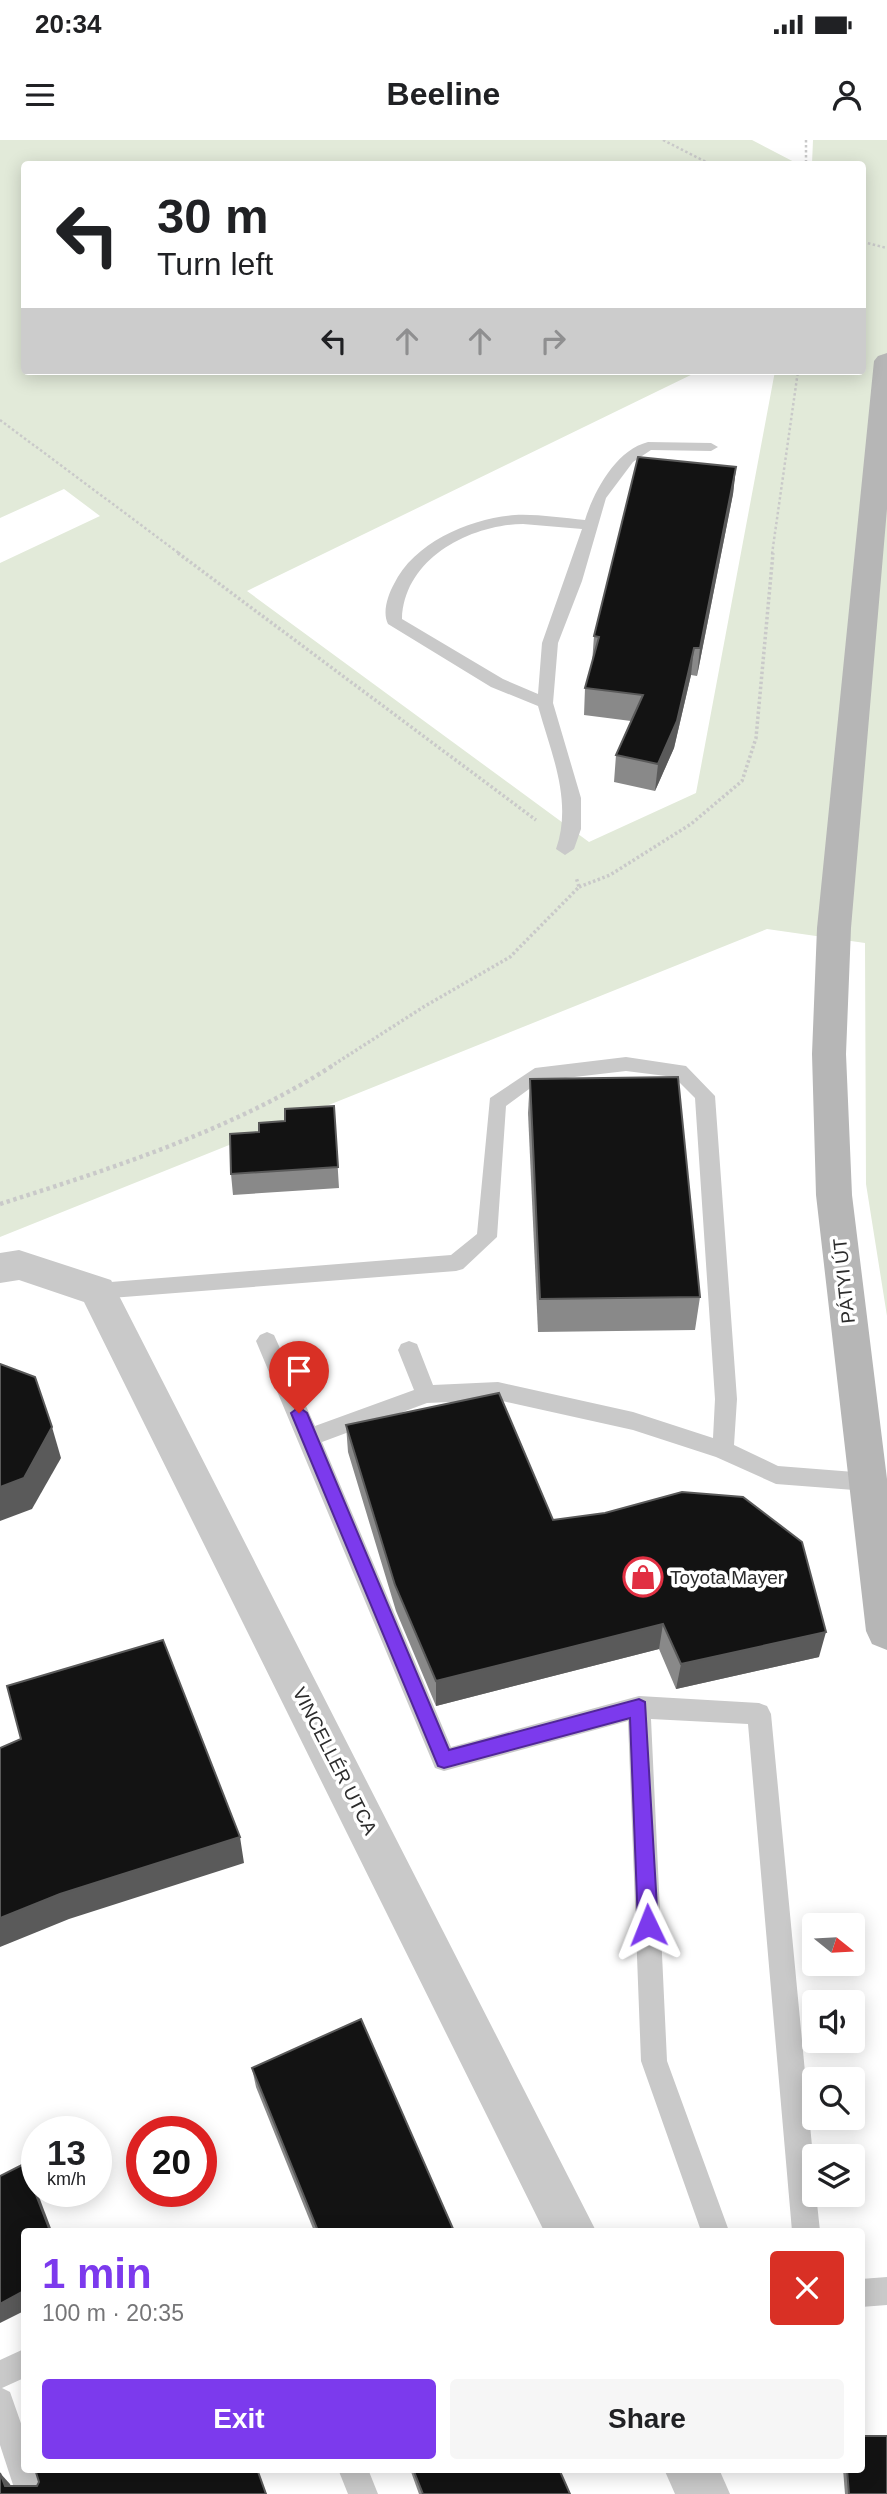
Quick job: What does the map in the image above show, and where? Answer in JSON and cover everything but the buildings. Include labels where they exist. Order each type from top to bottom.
[{"type":"main road","name":"PÁTYI ÚT","points":[[887,361],[834,928],[829,1054],[834,1195],[887,1631]]},
{"type":"street","points":[[0,1268],[19,1265],[98,1291]]},
{"type":"street","name":"VINCELLÉR UTCA","points":[[98,1291],[569,2228]]},
{"type":"street","points":[[693,2473],[703,2494]]},
{"type":"lane","points":[[565,849],[572,829],[572,798],[545,703],[550,643],[574,581],[599,498],[628,459],[648,446],[668,444],[711,447]]},
{"type":"lane","points":[[545,703],[497,682],[394,621],[391,602],[411,567],[445,541],[513,520],[590,525]]},
{"type":"lane","points":[[98,1291],[456,1262],[487,1237],[497,1103],[535,1075],[625,1064],[679,1071],[705,1096],[726,1399],[723,1450]]},
{"type":"lane","points":[[267,1341],[444,1760],[639,1707],[759,1714],[806,2228]]},
{"type":"lane","points":[[410,1350],[426,1394]]},
{"type":"lane","points":[[309,1437],[426,1394],[498,1391],[634,1421],[723,1450],[776,1475],[867,1482]]},
{"type":"lane","points":[[639,1707],[654,2061],[714,2228]]},
{"type":"lane","points":[[865,2293],[887,2291]]},
{"type":"lane","points":[[0,2375],[21,2364]]},
{"type":"lane","points":[[0,2402],[21,2464]]},
{"type":"lane","points":[[24,2473],[31,2494]]},
{"type":"lane","points":[[355,2473],[363,2494]]},
{"type":"path","points":[[663,140],[704,161]]},
{"type":"path","points":[[806,140],[806,161]]},
{"type":"path","points":[[866,243],[887,248]]},
{"type":"path","points":[[0,1204],[116,1167],[290,1093],[425,1006],[510,957],[579,887],[610,875],[691,824],[741,781],[756,738],[769,578],[797,375]]},
{"type":"path","points":[[0,420],[547,828],[565,849],[579,887]]},
{"type":"green space","points":[[0,140],[752,140],[792,161],[21,161],[21,375],[691,375],[247,591],[589,842],[696,793],[774,375],[866,375],[866,161],[812,161],[813,140],[887,140],[887,1316],[866,1184],[865,943],[767,929],[0,1237],[0,563],[100,516],[64,489],[0,518]]},
{"type":"place","name":"Toyota Mayer","points":[[643,1577]]},
{"type":"route","points":[[299,1413],[444,1760],[639,1707],[648,1925]]}]
